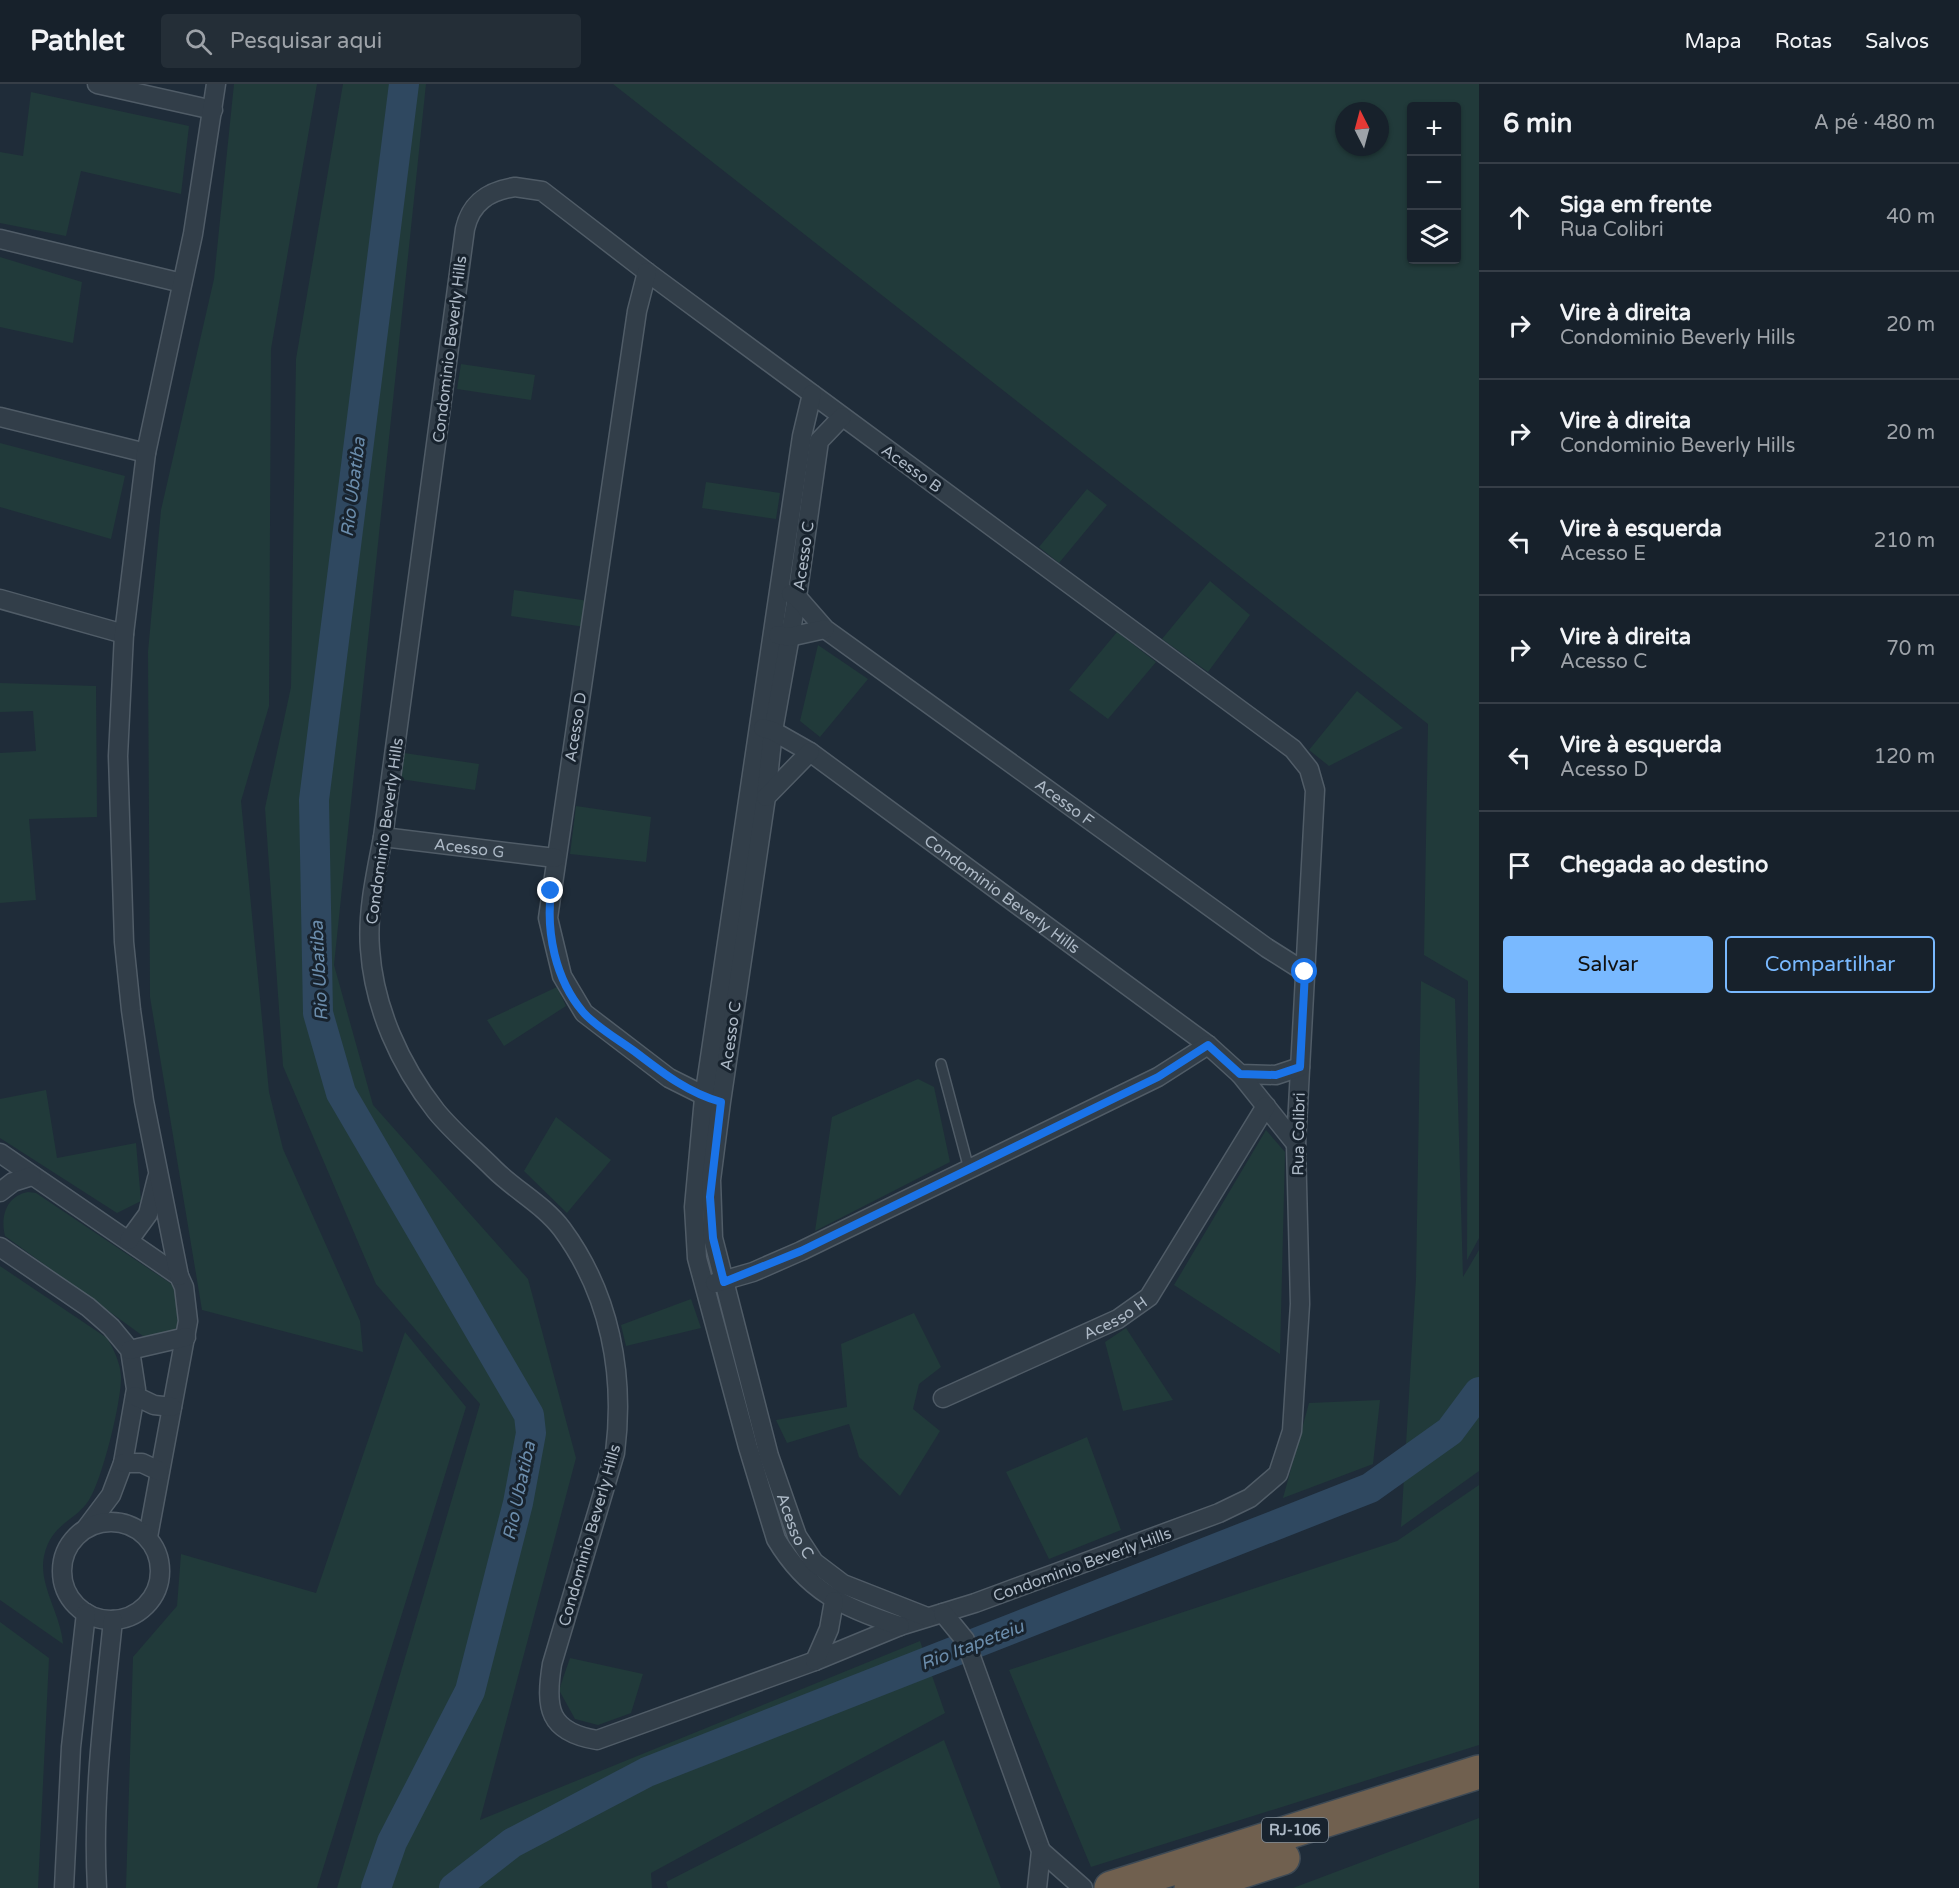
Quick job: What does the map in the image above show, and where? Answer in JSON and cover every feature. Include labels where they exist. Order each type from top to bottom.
[{"type":"highway","name":"RJ-106","points":[[1111,1888],[1479,1772]]},
{"type":"highway","name":"RJ-106","points":[[1191,1888],[1246,1879],[1479,1795]]},
{"type":"street","points":[[97,84],[213,110]]},
{"type":"street","points":[[148,1537],[186,1337],[187,1302],[179,1276],[144,1101],[124,942],[118,756],[124,634],[146,453],[161,393],[193,234],[216,84]]},
{"type":"street","name":"Acesso B","points":[[486,194],[515,187],[542,191],[842,417],[1293,749],[1309,769],[1315,790]]},
{"type":"street","name":"Condominio Beverly Hills","points":[[486,194],[472,210],[465,229],[383,837],[374,880],[370,949],[390,1036],[410,1075],[437,1112],[506,1182],[544,1210],[562,1229],[594,1282],[608,1320],[614,1352],[618,1415],[615,1453],[552,1664],[548,1700],[557,1722],[569,1734],[597,1740],[815,1661],[900,1626],[975,1603],[1219,1513],[1250,1498],[1278,1474]]},
{"type":"street","points":[[0,238],[182,283]]},
{"type":"street","name":"Acesso D","points":[[647,272],[637,311],[548,918],[550,937],[568,989],[584,1012],[669,1078],[712,1100]]},
{"type":"street","name":"Acesso C","points":[[812,394],[810,439],[789,594],[766,729],[712,1100],[710,1197],[713,1238],[769,1456],[790,1523],[802,1546],[814,1562],[843,1584],[935,1615]]},
{"type":"street","points":[[0,417],[146,453]]},
{"type":"street","points":[[810,439],[842,417]]},
{"type":"street","name":"Acesso F","points":[[789,594],[825,629],[1267,948],[1305,972]]},
{"type":"street","points":[[0,599],[124,634]]},
{"type":"street","points":[[781,635],[825,629]]},
{"type":"street","name":"Condominio Beverly Hills","points":[[766,729],[810,752],[1208,1045],[1240,1074],[1296,1144]]},
{"type":"street","name":"Acesso C","points":[[766,729],[766,797],[694,1207],[697,1258],[776,1539],[799,1573],[834,1601],[864,1615],[900,1626]]},
{"type":"street","points":[[766,797],[810,752]]},
{"type":"street","name":"Rua Colibri","points":[[1278,1474],[1292,1431],[1300,1304],[1296,1144],[1315,790]]},
{"type":"street","name":"Acesso G","points":[[383,837],[555,858]]},
{"type":"street","points":[[704,1285],[724,1282],[801,1251],[1158,1077],[1208,1045]]},
{"type":"street","points":[[1240,1074],[1276,1075],[1300,1067]]},
{"type":"street","name":"Acesso H","points":[[943,1398],[1118,1319],[1149,1297],[1266,1106]]},
{"type":"street","points":[[0,1153],[179,1276]]},
{"type":"street","points":[[129,1240],[148,1214],[159,1170]]},
{"type":"street","points":[[0,1192],[13,1182],[32,1176]]},
{"type":"street","points":[[0,1247],[88,1307],[111,1327],[130,1350],[135,1366],[135,1396],[123,1463],[111,1495],[87,1527],[75,1536],[62,1563],[66,1592],[74,1604],[86,1613],[113,1620],[136,1613],[154,1597],[160,1582],[161,1566],[157,1550],[148,1537],[135,1527],[119,1522],[103,1522],[87,1527]]},
{"type":"street","points":[[130,1350],[186,1337]]},
{"type":"street","points":[[135,1396],[154,1405],[171,1407]]},
{"type":"street","points":[[123,1463],[142,1463],[159,1472]]},
{"type":"street","points":[[815,1661],[829,1629],[834,1601]]},
{"type":"street","points":[[968,1648],[975,1603]]},
{"type":"street","points":[[64,1888],[71,1747],[86,1613]]},
{"type":"street","points":[[935,1615],[968,1648],[1041,1851],[1037,1888]]},
{"type":"street","points":[[97,1888],[95,1858],[99,1779],[113,1620]]},
{"type":"street","points":[[1041,1851],[1083,1888]]},
{"type":"lane","points":[[941,1065],[969,1169]]},
{"type":"green space","points":[[234,84],[317,84],[271,349],[269,706],[241,801],[269,1092],[283,1149],[360,1321],[363,1352],[202,1310],[150,997],[148,652],[161,510],[214,279]]},
{"type":"green space","points":[[343,84],[426,84],[334,965],[373,1105],[528,1279],[576,1458],[480,1820],[920,1641],[945,1713],[651,1873],[652,1888],[337,1888],[480,1404],[376,1284],[283,1066],[265,808],[291,687],[296,359]]},
{"type":"green space","points":[[613,84],[1479,84],[1479,1238],[1467,1260],[1468,981],[1424,955],[1428,724]]},
{"type":"green space","points":[[31,92],[189,126],[181,194],[81,171],[66,236],[0,223],[0,152],[23,156]]},
{"type":"green space","points":[[0,257],[82,282],[73,343],[0,327]]},
{"type":"green space","points":[[461,364],[535,375],[531,400],[457,389]]},
{"type":"green space","points":[[0,443],[125,476],[111,539],[0,507]]},
{"type":"green space","points":[[706,482],[780,493],[776,519],[702,508]]},
{"type":"green space","points":[[1087,489],[1107,505],[1059,563],[1039,547]]},
{"type":"green space","points":[[1210,581],[1250,615],[1208,672],[1162,639]]},
{"type":"green space","points":[[514,590],[589,601],[585,627],[511,616]]},
{"type":"green space","points":[[1117,632],[1156,662],[1108,719],[1069,690]]},
{"type":"green space","points":[[818,645],[868,679],[820,737],[800,721]]},
{"type":"green space","points":[[0,683],[96,686],[97,817],[29,819],[36,900],[0,903],[0,753],[36,751],[33,711],[0,712]]},
{"type":"green space","points":[[1357,691],[1403,728],[1329,766],[1309,750]]},
{"type":"green space","points":[[404,753],[479,764],[475,790],[400,779]]},
{"type":"green space","points":[[576,806],[651,817],[646,862],[570,854]]},
{"type":"green space","points":[[1421,981],[1455,999],[1463,1277],[1479,1250],[1479,1471],[1401,1527],[1416,1279]]},
{"type":"green space","points":[[557,987],[566,1006],[504,1046],[487,1020]]},
{"type":"green space","points":[[918,1079],[934,1087],[950,1162],[815,1231],[832,1117]]},
{"type":"green space","points":[[46,1090],[57,1158],[136,1143],[141,1201],[117,1213],[0,1138],[0,1099]]},
{"type":"green space","points":[[556,1117],[611,1160],[567,1213],[524,1171]]},
{"type":"green space","points":[[1266,1130],[1285,1152],[1280,1354],[1174,1285]]},
{"type":"green space","points":[[28,1192],[36,1193],[173,1285],[178,1290],[180,1323],[177,1327],[164,1336],[143,1336],[5,1236],[5,1214],[10,1202]]},
{"type":"green space","points":[[0,1266],[107,1338],[116,1356],[121,1376],[115,1421],[100,1476],[83,1508],[52,1536],[44,1556],[44,1578],[63,1644],[0,1600]]},
{"type":"green space","points":[[691,1299],[701,1328],[626,1346],[621,1325]]},
{"type":"green space","points":[[914,1313],[941,1367],[919,1384],[913,1409],[940,1431],[900,1496],[859,1457],[849,1424],[787,1443],[776,1420],[847,1407],[841,1344]]},
{"type":"green space","points":[[1126,1328],[1173,1400],[1123,1411],[1105,1342]]},
{"type":"green space","points":[[405,1332],[466,1407],[317,1888],[126,1888],[133,1657],[177,1606],[181,1554],[316,1593]]},
{"type":"green space","points":[[1380,1400],[1373,1464],[1283,1498],[1309,1403]]},
{"type":"green space","points":[[1087,1437],[1121,1530],[1049,1559],[1006,1472]]},
{"type":"green space","points":[[1479,1485],[1479,1745],[1091,1867],[1009,1670],[1397,1541]]},
{"type":"green space","points":[[0,1622],[49,1658],[38,1888],[0,1888]]},
{"type":"green space","points":[[570,1658],[643,1674],[631,1713],[598,1725],[575,1719],[559,1690]]},
{"type":"green space","points":[[944,1740],[1001,1888],[668,1888],[666,1882]]},
{"type":"green space","points":[[1479,1818],[1479,1888],[1293,1888]]},
{"type":"waterway","name":"Rio Ubatiba","points":[[376,1888],[392,1842],[470,1691],[518,1503],[531,1433],[529,1415],[341,1093],[318,1013],[314,800],[404,84]]},
{"type":"waterway","name":"Rio Itapeteiu","points":[[454,1888],[512,1843],[647,1772],[1370,1488],[1450,1431],[1479,1392]]},
{"type":"route","points":[[551,891],[548,918],[550,937],[562,976],[584,1012],[669,1078],[704,1098],[721,1102],[710,1197],[713,1238],[724,1282],[801,1251],[1158,1077],[1208,1045],[1240,1074],[1276,1075],[1300,1067],[1305,972]]}]
